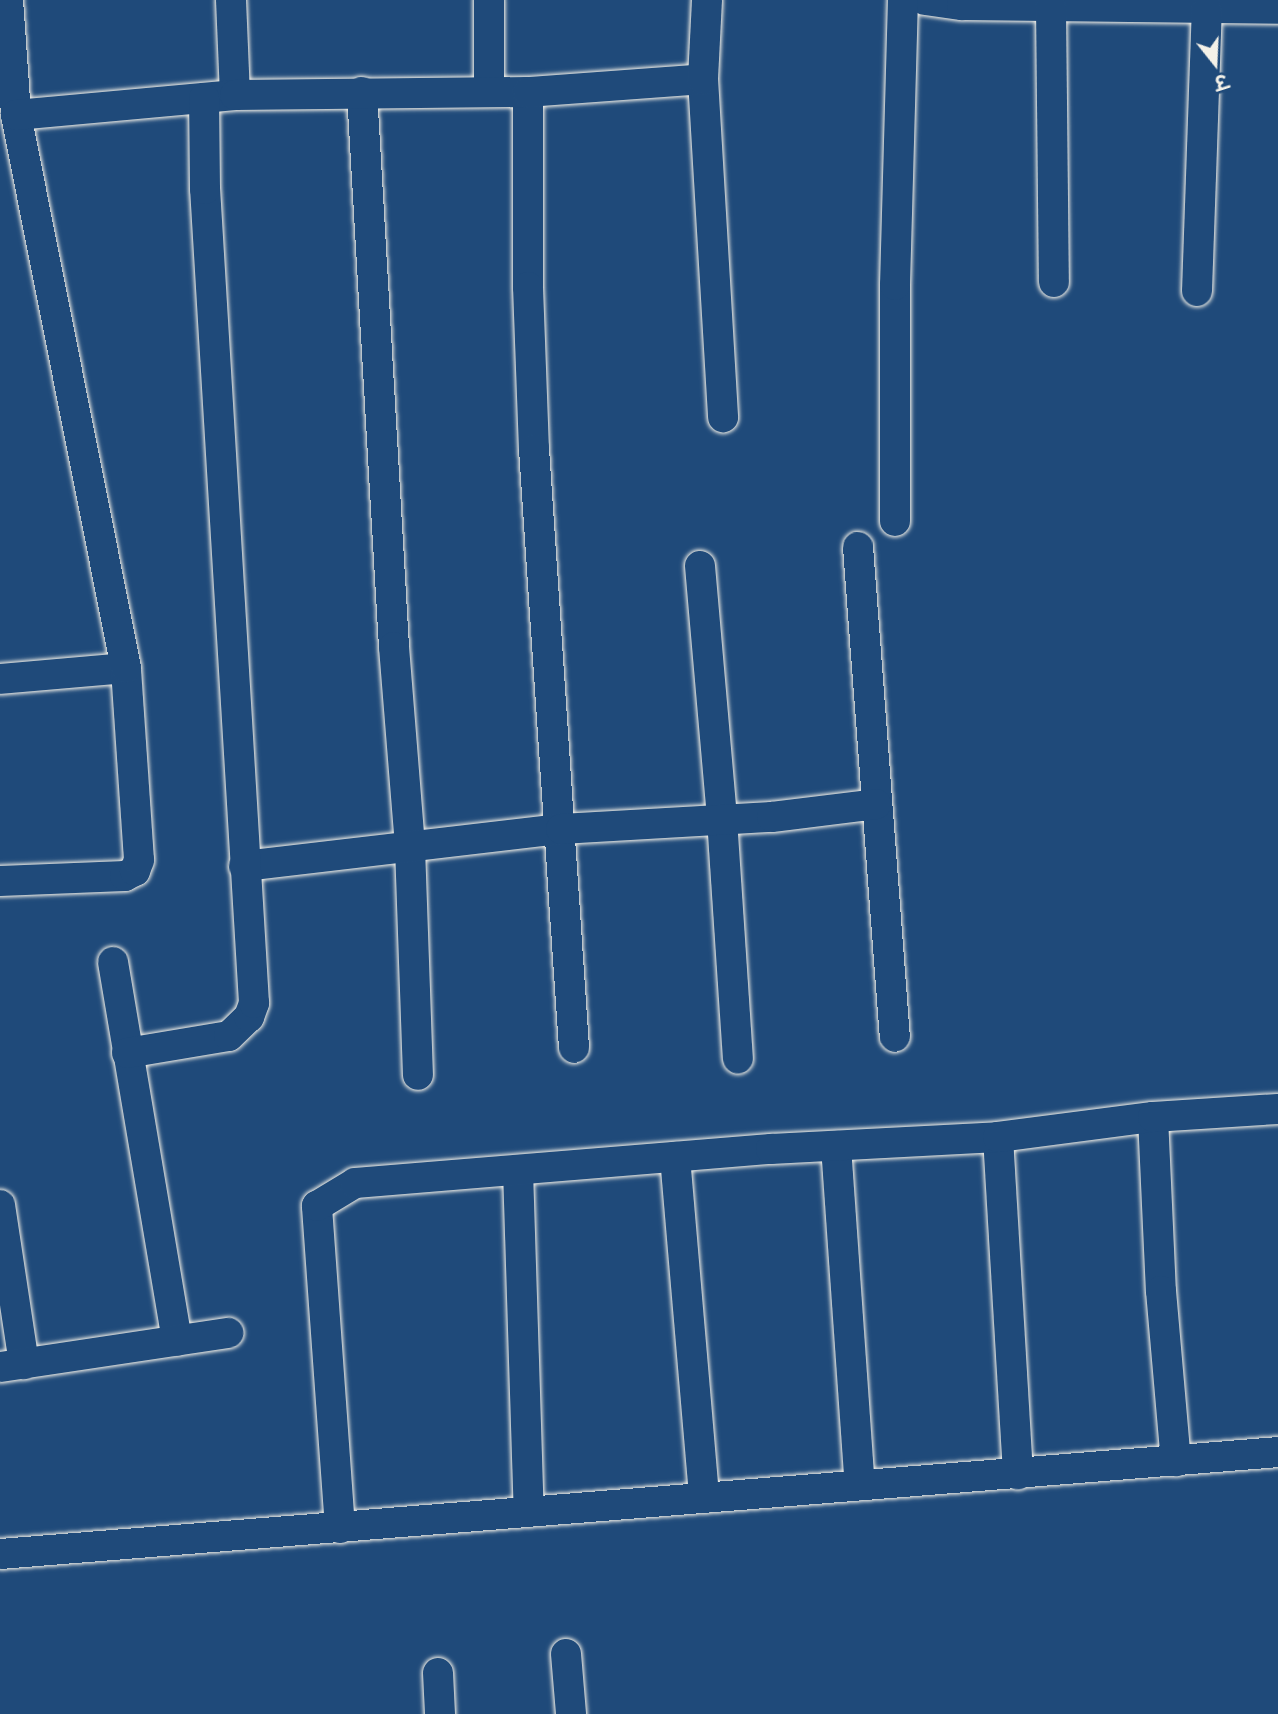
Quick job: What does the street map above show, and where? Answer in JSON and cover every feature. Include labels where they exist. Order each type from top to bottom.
[{"type":"street","points":[[0,881],[125,876],[135,871],[139,860],[126,668],[16,115],[8,0]]},
{"type":"street","points":[[231,0],[235,94]]},
{"type":"street","points":[[489,0],[489,90]]},
{"type":"street","points":[[707,0],[703,79],[723,417]]},
{"type":"street","points":[[895,521],[895,285],[903,0]]},
{"type":"street","points":[[925,0],[1051,7],[1155,4],[1207,10],[1278,9]]},
{"type":"street","points":[[1051,7],[1054,282]]},
{"type":"street","points":[[1197,291],[1207,10]]},
{"type":"street","points":[[16,115],[235,94],[489,90],[528,92],[703,79]]},
{"type":"street","points":[[362,92],[394,647],[410,847],[418,1075]]},
{"type":"street","points":[[528,92],[528,287],[534,449],[575,1048]]},
{"type":"street","points":[[127,1053],[229,1036],[249,1017],[254,1003],[244,866],[239,717],[205,189],[204,98]]},
{"type":"street","points":[[858,547],[895,1037]]},
{"type":"street","points":[[700,566],[722,819],[738,1058]]},
{"type":"street","points":[[0,679],[126,668]]},
{"type":"street","points":[[244,866],[561,829],[772,817],[876,804]]},
{"type":"street","points":[[113,962],[177,1341]]},
{"type":"street","points":[[340,1528],[317,1206],[355,1183],[675,1157],[998,1137],[1153,1118],[1278,1110]]},
{"type":"street","points":[[1153,1118],[1161,1291],[1176,1461]]},
{"type":"street","points":[[998,1137],[1018,1474]]},
{"type":"street","points":[[836,1146],[860,1485]]},
{"type":"street","points":[[675,1157],[704,1498]]},
{"type":"street","points":[[518,1170],[529,1512]]},
{"type":"street","points":[[0,1205],[12,1366],[228,1333]]},
{"type":"street","points":[[0,1554],[1278,1452]]},
{"type":"street","points":[[566,1654],[571,1714]]},
{"type":"street","points":[[438,1673],[440,1714]]}]
